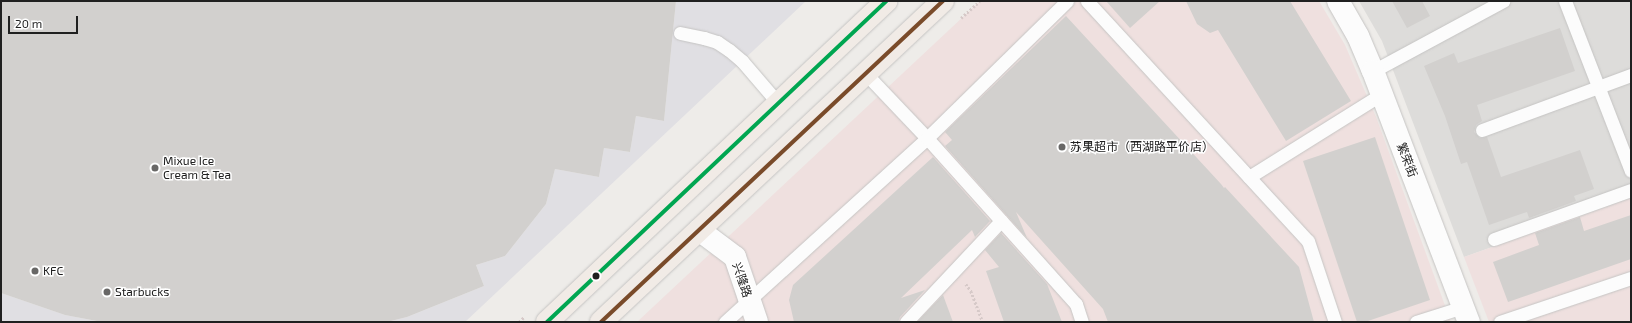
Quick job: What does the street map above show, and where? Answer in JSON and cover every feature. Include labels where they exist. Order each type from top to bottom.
[{"type":"main road","points":[[547,322],[886,1]]},
{"type":"main road","points":[[601,322],[943,1]]},
{"type":"street","name":"繁荣街","points":[[1338,1],[1358,36],[1373,71],[1466,314]]},
{"type":"street","name":"兴隆路","points":[[699,230],[734,258],[757,322]]},
{"type":"lane","points":[[725,322],[927,138],[1067,1]]},
{"type":"lane","points":[[1087,1],[1308,241],[1335,322]]},
{"type":"lane","points":[[1373,71],[1503,1]]},
{"type":"lane","points":[[1564,1],[1631,170]]},
{"type":"lane","points":[[680,33],[717,42],[729,50],[742,61],[778,103]]},
{"type":"lane","points":[[866,74],[927,138],[1076,304],[1082,322]]},
{"type":"lane","points":[[1482,130],[1631,75]]},
{"type":"lane","points":[[1249,177],[1382,94]]},
{"type":"lane","points":[[1494,239],[1631,190]]},
{"type":"lane","points":[[906,322],[1002,221]]},
{"type":"lane","points":[[1500,322],[1631,278]]},
{"type":"lane","points":[[1416,322],[1466,314]]},
{"type":"path","points":[[956,269],[971,291],[983,322]]},
{"type":"shaded area","points":[[676,1],[806,1],[465,322],[387,322],[407,317],[484,286],[476,265],[505,256],[546,204],[555,169],[599,177],[604,148],[630,152],[636,116],[664,121]]},
{"type":"shaded area","points":[[980,1],[1319,1],[1345,45],[1376,117],[1451,322],[637,322]]},
{"type":"shaded area","points":[[1359,1],[1631,1],[1631,198],[1464,257],[1382,41]]},
{"type":"shaded area","points":[[1631,198],[1631,322],[1489,322],[1464,257]]},
{"type":"shaded area","points":[[1,293],[65,315],[102,322],[1,322]]},
{"type":"building","points":[[1,1],[676,1],[664,121],[636,116],[630,152],[604,148],[599,177],[555,169],[546,204],[505,256],[476,265],[484,286],[407,317],[387,322],[102,322],[65,315],[1,293]]},
{"type":"building","points":[[1106,1],[1160,1],[1130,28]]},
{"type":"building","points":[[1186,1],[1290,1],[1351,101],[1286,141],[1218,30],[1210,33],[1197,24]]},
{"type":"building","points":[[1392,1],[1422,1],[1430,16],[1407,28]]},
{"type":"building","points":[[1066,16],[1224,188],[1225,187],[1299,267],[1314,322],[1108,322],[1103,309],[1016,212],[1027,238],[945,146],[952,140],[945,132]]},
{"type":"building","points":[[1560,28],[1575,71],[1477,105],[1482,121],[1476,125],[1474,132],[1480,138],[1487,137],[1501,177],[1580,150],[1594,189],[1574,196],[1576,201],[1529,218],[1527,212],[1489,225],[1467,162],[1461,164],[1445,116],[1424,66],[1454,53],[1458,63]]},
{"type":"building","points":[[1375,137],[1430,300],[1365,322],[1357,322],[1303,161]]},
{"type":"building","points":[[933,157],[990,221],[975,237],[972,230],[901,298],[925,290],[900,317],[898,322],[794,322],[789,300],[793,285]]},
{"type":"building","points":[[1631,215],[1631,259],[1508,302],[1493,262],[1539,245],[1535,233],[1580,217],[1584,231]]},
{"type":"building","points":[[1001,233],[1047,284],[1062,322],[1004,322],[986,271],[999,267],[985,250]]},
{"type":"building","points":[[943,295],[953,322],[917,322]]},
{"type":"transit line","points":[[547,322],[886,1]]},
{"type":"transit line","points":[[601,322],[943,1]]},
{"type":"place","name":"苏果超市（西湖路平价店）","points":[[1062,147]]},
{"type":"place","name":"Mixue Ice Cream & Tea","points":[[155,168]]},
{"type":"place","name":"KFC","points":[[35,271]]},
{"type":"place","name":"Starbucks","points":[[107,292]]}]
